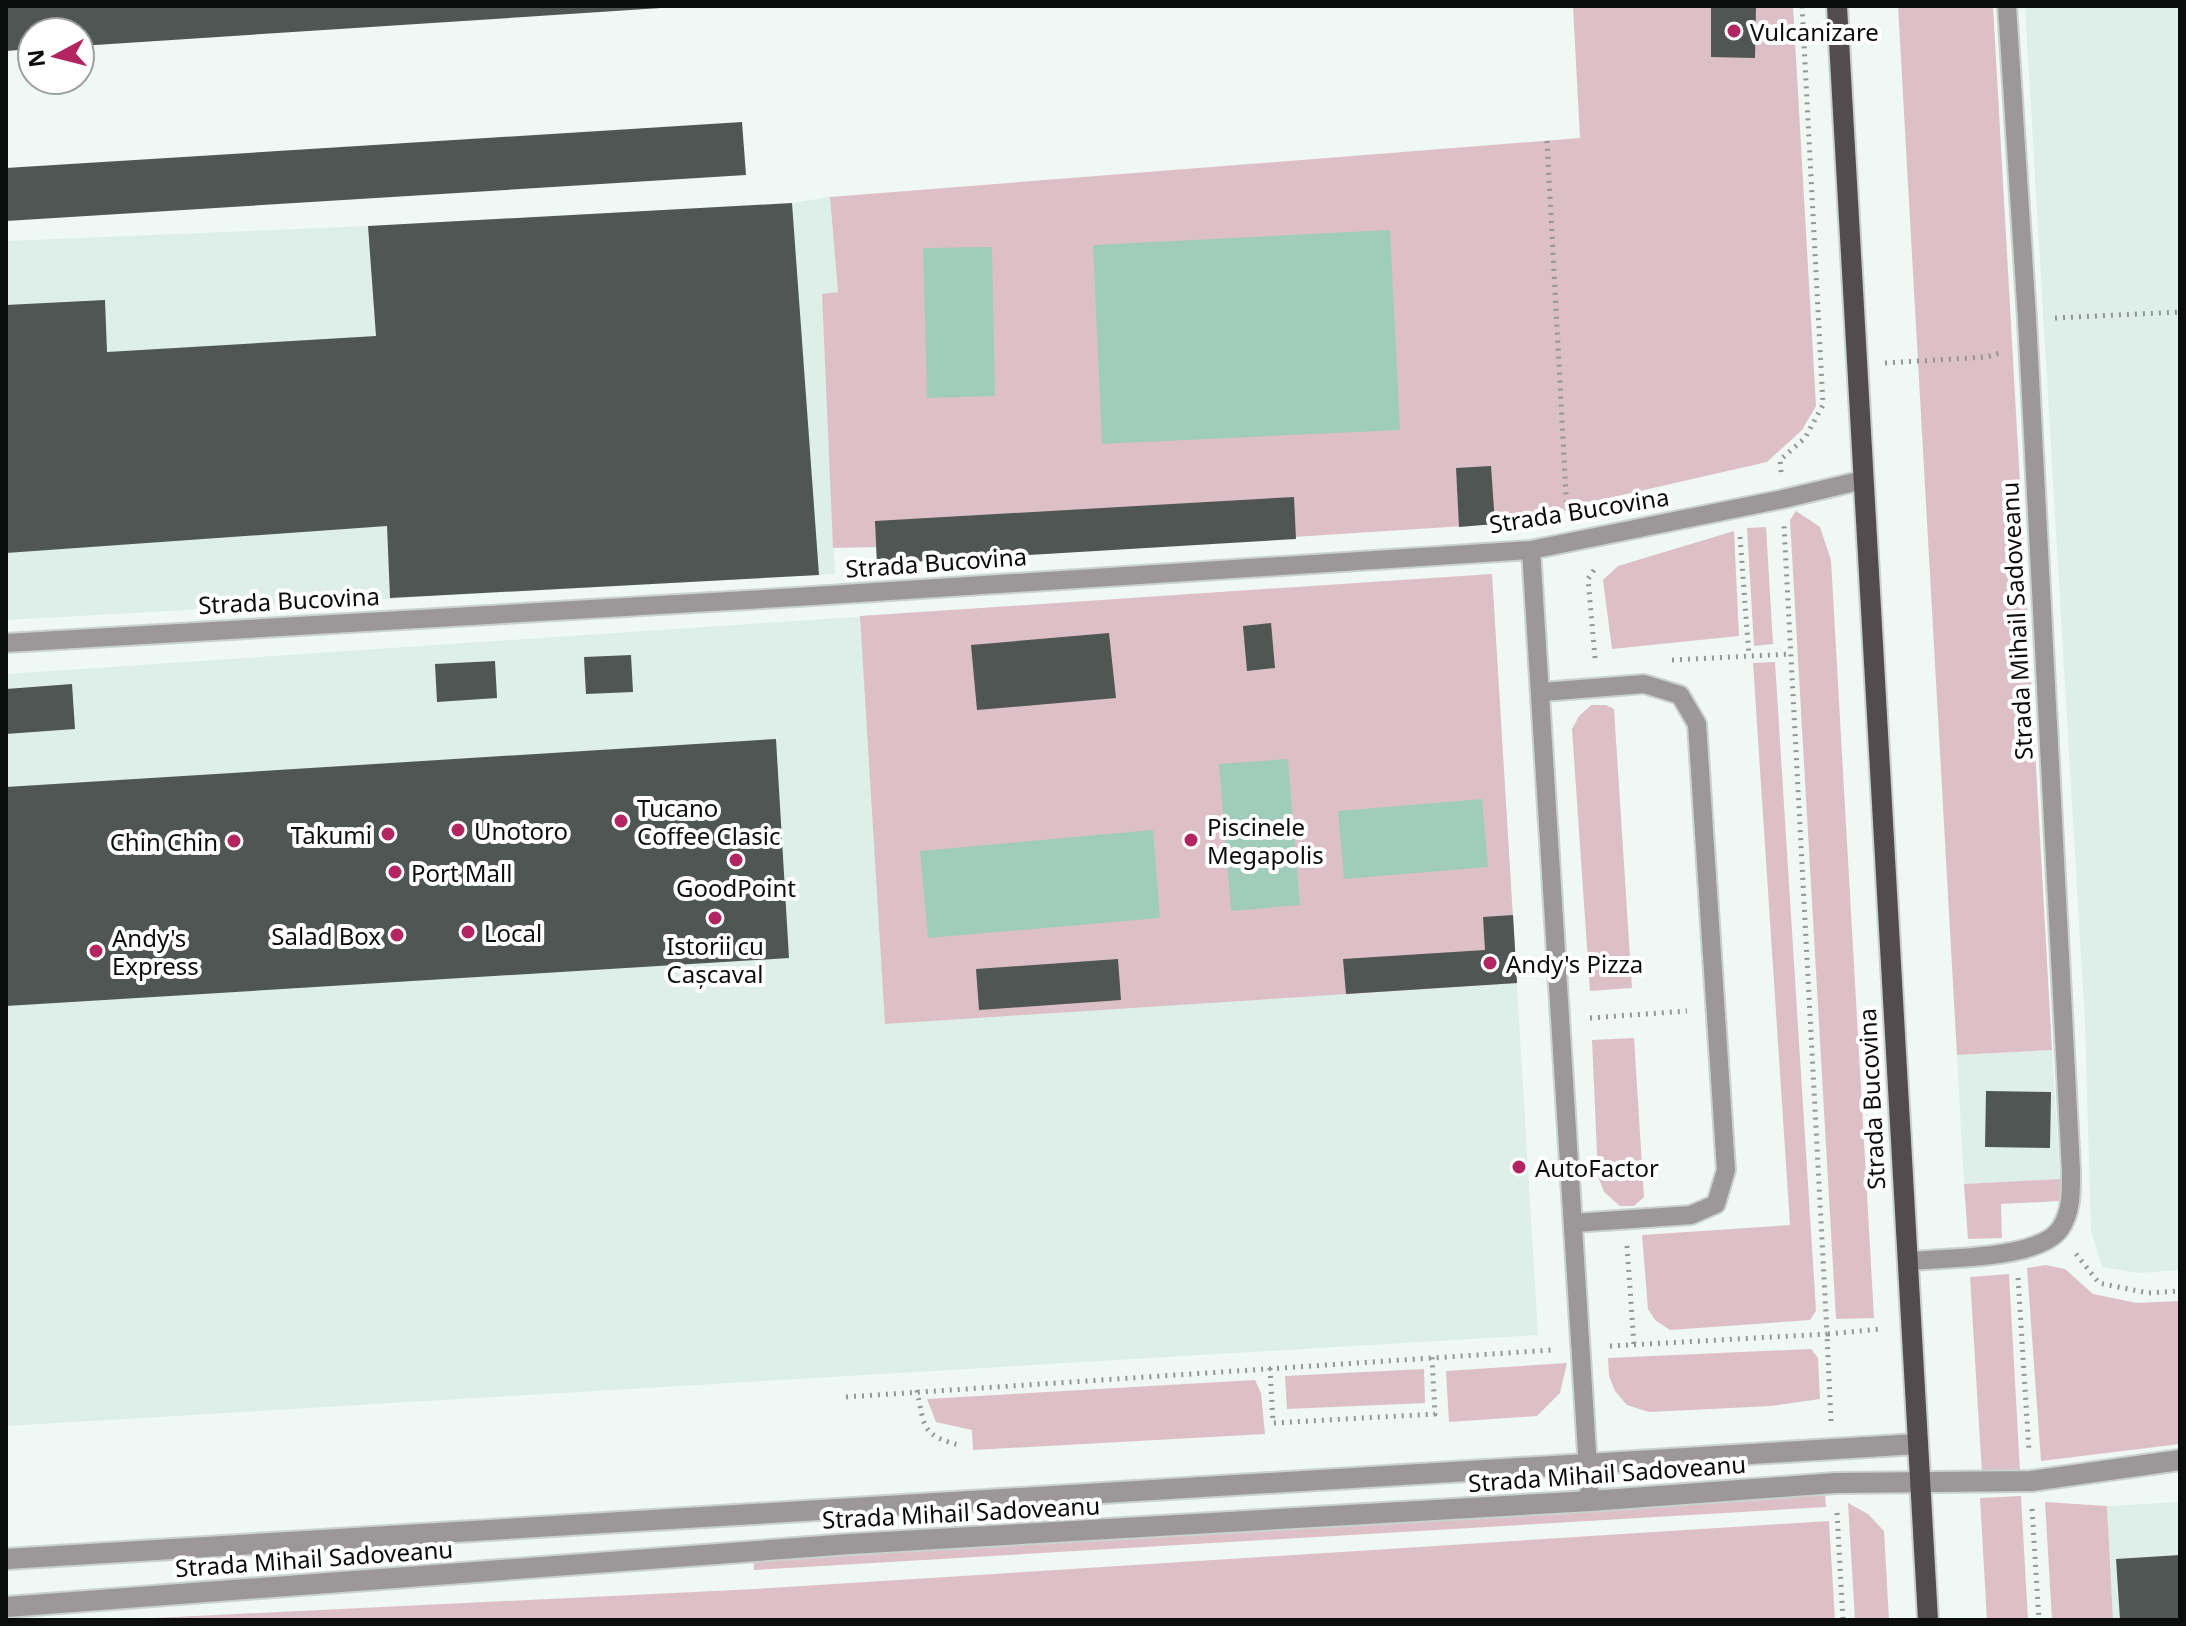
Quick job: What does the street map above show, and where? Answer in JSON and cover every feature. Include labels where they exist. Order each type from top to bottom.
[{"type":"main road","name":"Strada Bucovina","points":[[1837,6],[1928,1620]]},
{"type":"street","name":"Strada Mihail Sadoveanu","points":[[6,1559],[1917,1444]]},
{"type":"street","name":"Strada Mihail Sadoveanu","points":[[6,1607],[850,1544],[1590,1501],[1835,1483],[2031,1481],[2180,1460]]},
{"type":"lane","name":"Strada Mihail Sadoveanu","points":[[2007,6],[2071,1170],[2070,1206],[2059,1230]]},
{"type":"lane","name":"Strada Bucovina","points":[[6,643],[1531,550],[1863,480]]},
{"type":"lane","points":[[1531,550],[1590,1501]]},
{"type":"lane","points":[[1542,692],[1644,684],[1680,695],[1697,724],[1726,1170],[1716,1204],[1691,1215],[1574,1223]]},
{"type":"lane","points":[[1907,1261],[2016,1252],[2038,1246],[2059,1230]]},
{"type":"path","points":[[1802,6],[1823,405],[1805,438],[1780,460],[1832,1451]]},
{"type":"path","points":[[1547,141],[1569,542]]},
{"type":"path","points":[[1739,523],[1749,656]]},
{"type":"path","points":[[1598,687],[1588,579],[1601,561]]},
{"type":"path","points":[[1657,661],[1791,654]]},
{"type":"path","points":[[1561,1020],[1716,1009]]},
{"type":"path","points":[[1625,1221],[1634,1345]]},
{"type":"path","points":[[2059,1230],[2099,1283],[2148,1293],[2180,1291]]},
{"type":"path","points":[[2016,1252],[2039,1620]]},
{"type":"path","points":[[846,1397],[1911,1326]]},
{"type":"path","points":[[1270,1368],[1273,1423],[1435,1414],[1432,1357]]},
{"type":"path","points":[[917,1390],[924,1425],[937,1439],[962,1446]]},
{"type":"path","points":[[1835,1483],[1843,1620]]},
{"type":"shaded area","points":[[1573,6],[1793,6],[1816,406],[1802,430],[1767,462],[1495,524],[877,564],[876,547],[833,548],[822,294],[838,292],[830,197],[1580,138]]},
{"type":"shaded area","points":[[1898,6],[1993,6],[2052,1050],[1957,1055]]},
{"type":"shaded area","points":[[2025,6],[2180,6],[2180,1270],[2139,1273],[2102,1267],[2091,1231],[2085,1024]]},
{"type":"shaded area","points":[[830,197],[838,292],[822,295],[835,574],[6,620],[6,241],[368,226],[792,203]]},
{"type":"shaded area","points":[[1390,230],[1400,430],[1102,444],[1093,245]]},
{"type":"shaded area","points":[[992,247],[995,396],[927,398],[923,248]]},
{"type":"shaded area","points":[[1796,511],[1820,527],[1831,560],[1874,1318],[1836,1319],[1790,520]]},
{"type":"shaded area","points":[[1766,527],[1773,644],[1754,646],[1747,528]]},
{"type":"shaded area","points":[[1734,531],[1739,636],[1612,649],[1603,580],[1618,566]]},
{"type":"shaded area","name":"Port Mall","points":[[1492,574],[1538,1335],[6,1426],[6,674]]},
{"type":"shaded area","name":"Piscinele Megapolis","points":[[1492,574],[1517,983],[885,1024],[860,616]]},
{"type":"shaded area","points":[[1775,662],[1816,1311],[1810,1320],[1670,1330],[1655,1320],[1648,1309],[1642,1235],[1790,1225],[1753,663]]},
{"type":"shaded area","points":[[1591,705],[1606,705],[1614,709],[1632,988],[1590,991],[1572,729],[1579,716]]},
{"type":"shaded area","points":[[1288,759],[1300,905],[1231,911],[1219,764]]},
{"type":"shaded area","points":[[1482,799],[1488,867],[1344,879],[1338,811]]},
{"type":"shaded area","points":[[1153,830],[1160,918],[928,938],[920,851]]},
{"type":"shaded area","points":[[1634,1038],[1644,1197],[1634,1206],[1620,1206],[1604,1192],[1598,1176],[1592,1040]]},
{"type":"shaded area","points":[[2052,1050],[2060,1179],[1964,1184],[1957,1055]]},
{"type":"shaded area","points":[[2060,1179],[2060,1201],[2001,1204],[2002,1238],[1968,1239],[1964,1184]]},
{"type":"shaded area","points":[[2046,1265],[2065,1269],[2093,1294],[2137,1303],[2180,1301],[2180,1444],[2041,1461],[2027,1268]]},
{"type":"shaded area","points":[[2009,1274],[2020,1471],[1982,1474],[1970,1277]]},
{"type":"shaded area","points":[[1811,1349],[1818,1358],[1820,1399],[1771,1406],[1649,1412],[1627,1405],[1615,1391],[1609,1376],[1608,1358]]},
{"type":"shaded area","points":[[1567,1363],[1560,1393],[1537,1416],[1449,1422],[1446,1371]]},
{"type":"shaded area","points":[[1424,1369],[1425,1403],[1287,1409],[1285,1376]]},
{"type":"shaded area","points":[[1255,1380],[1261,1393],[1265,1434],[973,1450],[972,1430],[936,1422],[927,1399]]},
{"type":"shaded area","points":[[1825,1494],[1826,1507],[754,1570],[753,1556]]},
{"type":"shaded area","points":[[2021,1496],[2028,1620],[1987,1620],[1980,1498]]},
{"type":"shaded area","points":[[2045,1502],[2107,1506],[2113,1620],[2052,1620]]},
{"type":"shaded area","points":[[2180,1502],[2180,1620],[2113,1620],[2107,1506]]},
{"type":"shaded area","points":[[1848,1503],[1868,1514],[1884,1531],[1889,1620],[1855,1620]]},
{"type":"shaded area","points":[[1829,1521],[1835,1620],[113,1620],[756,1589]]},
{"type":"building","points":[[6,6],[661,6],[96,45],[96,16],[16,16],[16,50],[6,51]]},
{"type":"building","points":[[1711,6],[1756,6],[1755,58],[1711,57]]},
{"type":"building","points":[[742,122],[746,175],[6,221],[6,168]]},
{"type":"building","points":[[792,203],[819,575],[390,598],[387,526],[6,553],[6,305],[105,300],[107,352],[376,336],[368,226]]},
{"type":"building","points":[[1491,466],[1495,524],[1459,527],[1456,468]]},
{"type":"building","points":[[1294,497],[1296,539],[877,564],[875,521]]},
{"type":"building","points":[[1271,623],[1275,668],[1247,671],[1243,626]]},
{"type":"building","points":[[1109,633],[1116,698],[977,710],[971,645]]},
{"type":"building","points":[[631,655],[633,692],[586,694],[584,657]]},
{"type":"building","points":[[495,661],[497,698],[437,702],[435,664]]},
{"type":"building","points":[[72,684],[75,729],[6,734],[6,689]]},
{"type":"building","name":"Port Mall","points":[[776,739],[789,958],[6,1006],[6,787]]},
{"type":"building","points":[[1513,915],[1517,983],[1346,994],[1343,959],[1485,950],[1483,917]]},
{"type":"building","points":[[1118,959],[1121,1000],[979,1010],[976,969]]},
{"type":"building","points":[[1986,1091],[2051,1092],[2050,1148],[1985,1147]]},
{"type":"building","points":[[2180,1555],[2180,1620],[2120,1620],[2116,1559]]},
{"type":"place","name":"Vulcanizare","points":[[1734,31]]},
{"type":"place","name":"Tucano Coffee Clasic","points":[[621,821]]},
{"type":"place","name":"Unotoro","points":[[458,830]]},
{"type":"place","name":"Takumi","points":[[388,834]]},
{"type":"place","name":"Piscinele Megapolis","points":[[1191,840]]},
{"type":"place","name":"Chin Chin","points":[[234,841]]},
{"type":"place","name":"GoodPoint","points":[[736,860]]},
{"type":"place","name":"Port Mall","points":[[395,872]]},
{"type":"place","name":"Istorii cu Cașcaval","points":[[715,918]]},
{"type":"place","name":"Local","points":[[468,932]]},
{"type":"place","name":"Salad Box","points":[[397,935]]},
{"type":"place","name":"Andy's Express","points":[[96,951]]},
{"type":"place","name":"Andy's Pizza","points":[[1490,963]]},
{"type":"place","name":"AutoFactor","points":[[1519,1167]]}]
